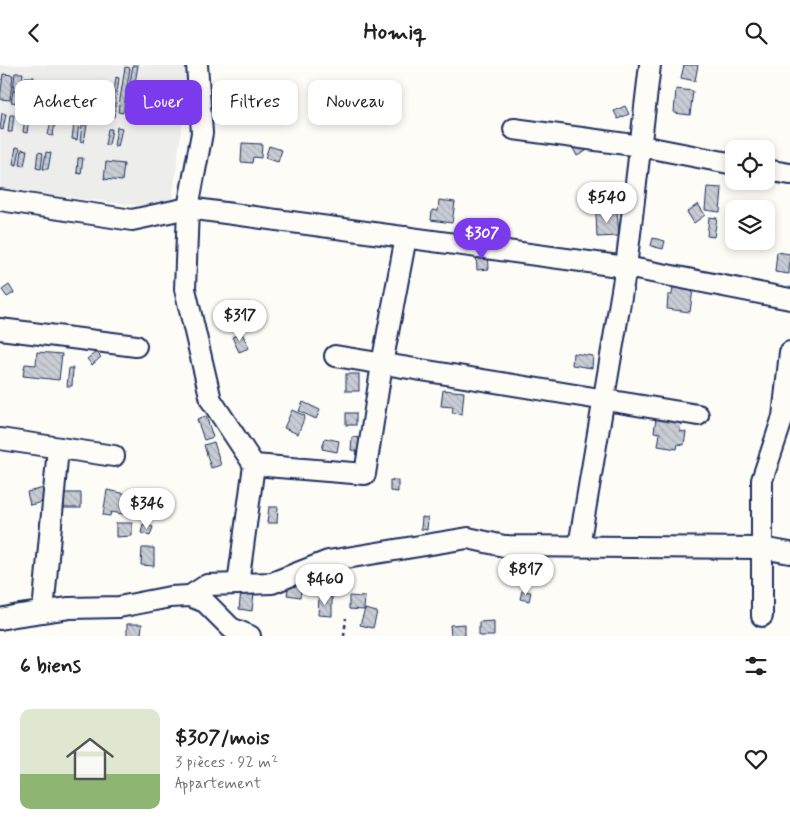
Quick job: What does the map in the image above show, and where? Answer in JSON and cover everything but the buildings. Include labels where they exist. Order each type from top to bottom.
[{"type":"street","points":[[196,65],[202,133],[188,208],[185,289],[211,401],[254,465],[238,584]]},
{"type":"street","points":[[579,546],[626,267],[650,65]]},
{"type":"street","points":[[514,129],[641,146],[725,162]]},
{"type":"street","points":[[775,172],[790,174]]},
{"type":"street","points":[[0,200],[132,220],[188,208],[626,267],[790,299]]},
{"type":"street","points":[[254,465],[365,474],[382,364],[406,237]]},
{"type":"street","points":[[0,329],[136,346]]},
{"type":"street","points":[[762,617],[762,480],[783,417],[790,353]]},
{"type":"street","points":[[335,356],[698,415]]},
{"type":"street","points":[[0,439],[114,456]]},
{"type":"street","points":[[43,612],[58,448]]},
{"type":"street","points":[[190,596],[207,585],[272,583],[328,561],[468,538],[504,546],[762,548],[790,553]]},
{"type":"street","points":[[0,619],[14,615],[70,609],[119,607],[170,597],[190,596],[205,602],[228,632],[250,636]]},
{"type":"path","points":[[344,636],[346,618]]},
{"type":"shaded area","points":[[0,65],[190,65],[188,80],[125,80],[125,125],[182,125],[171,209],[0,190]]}]
